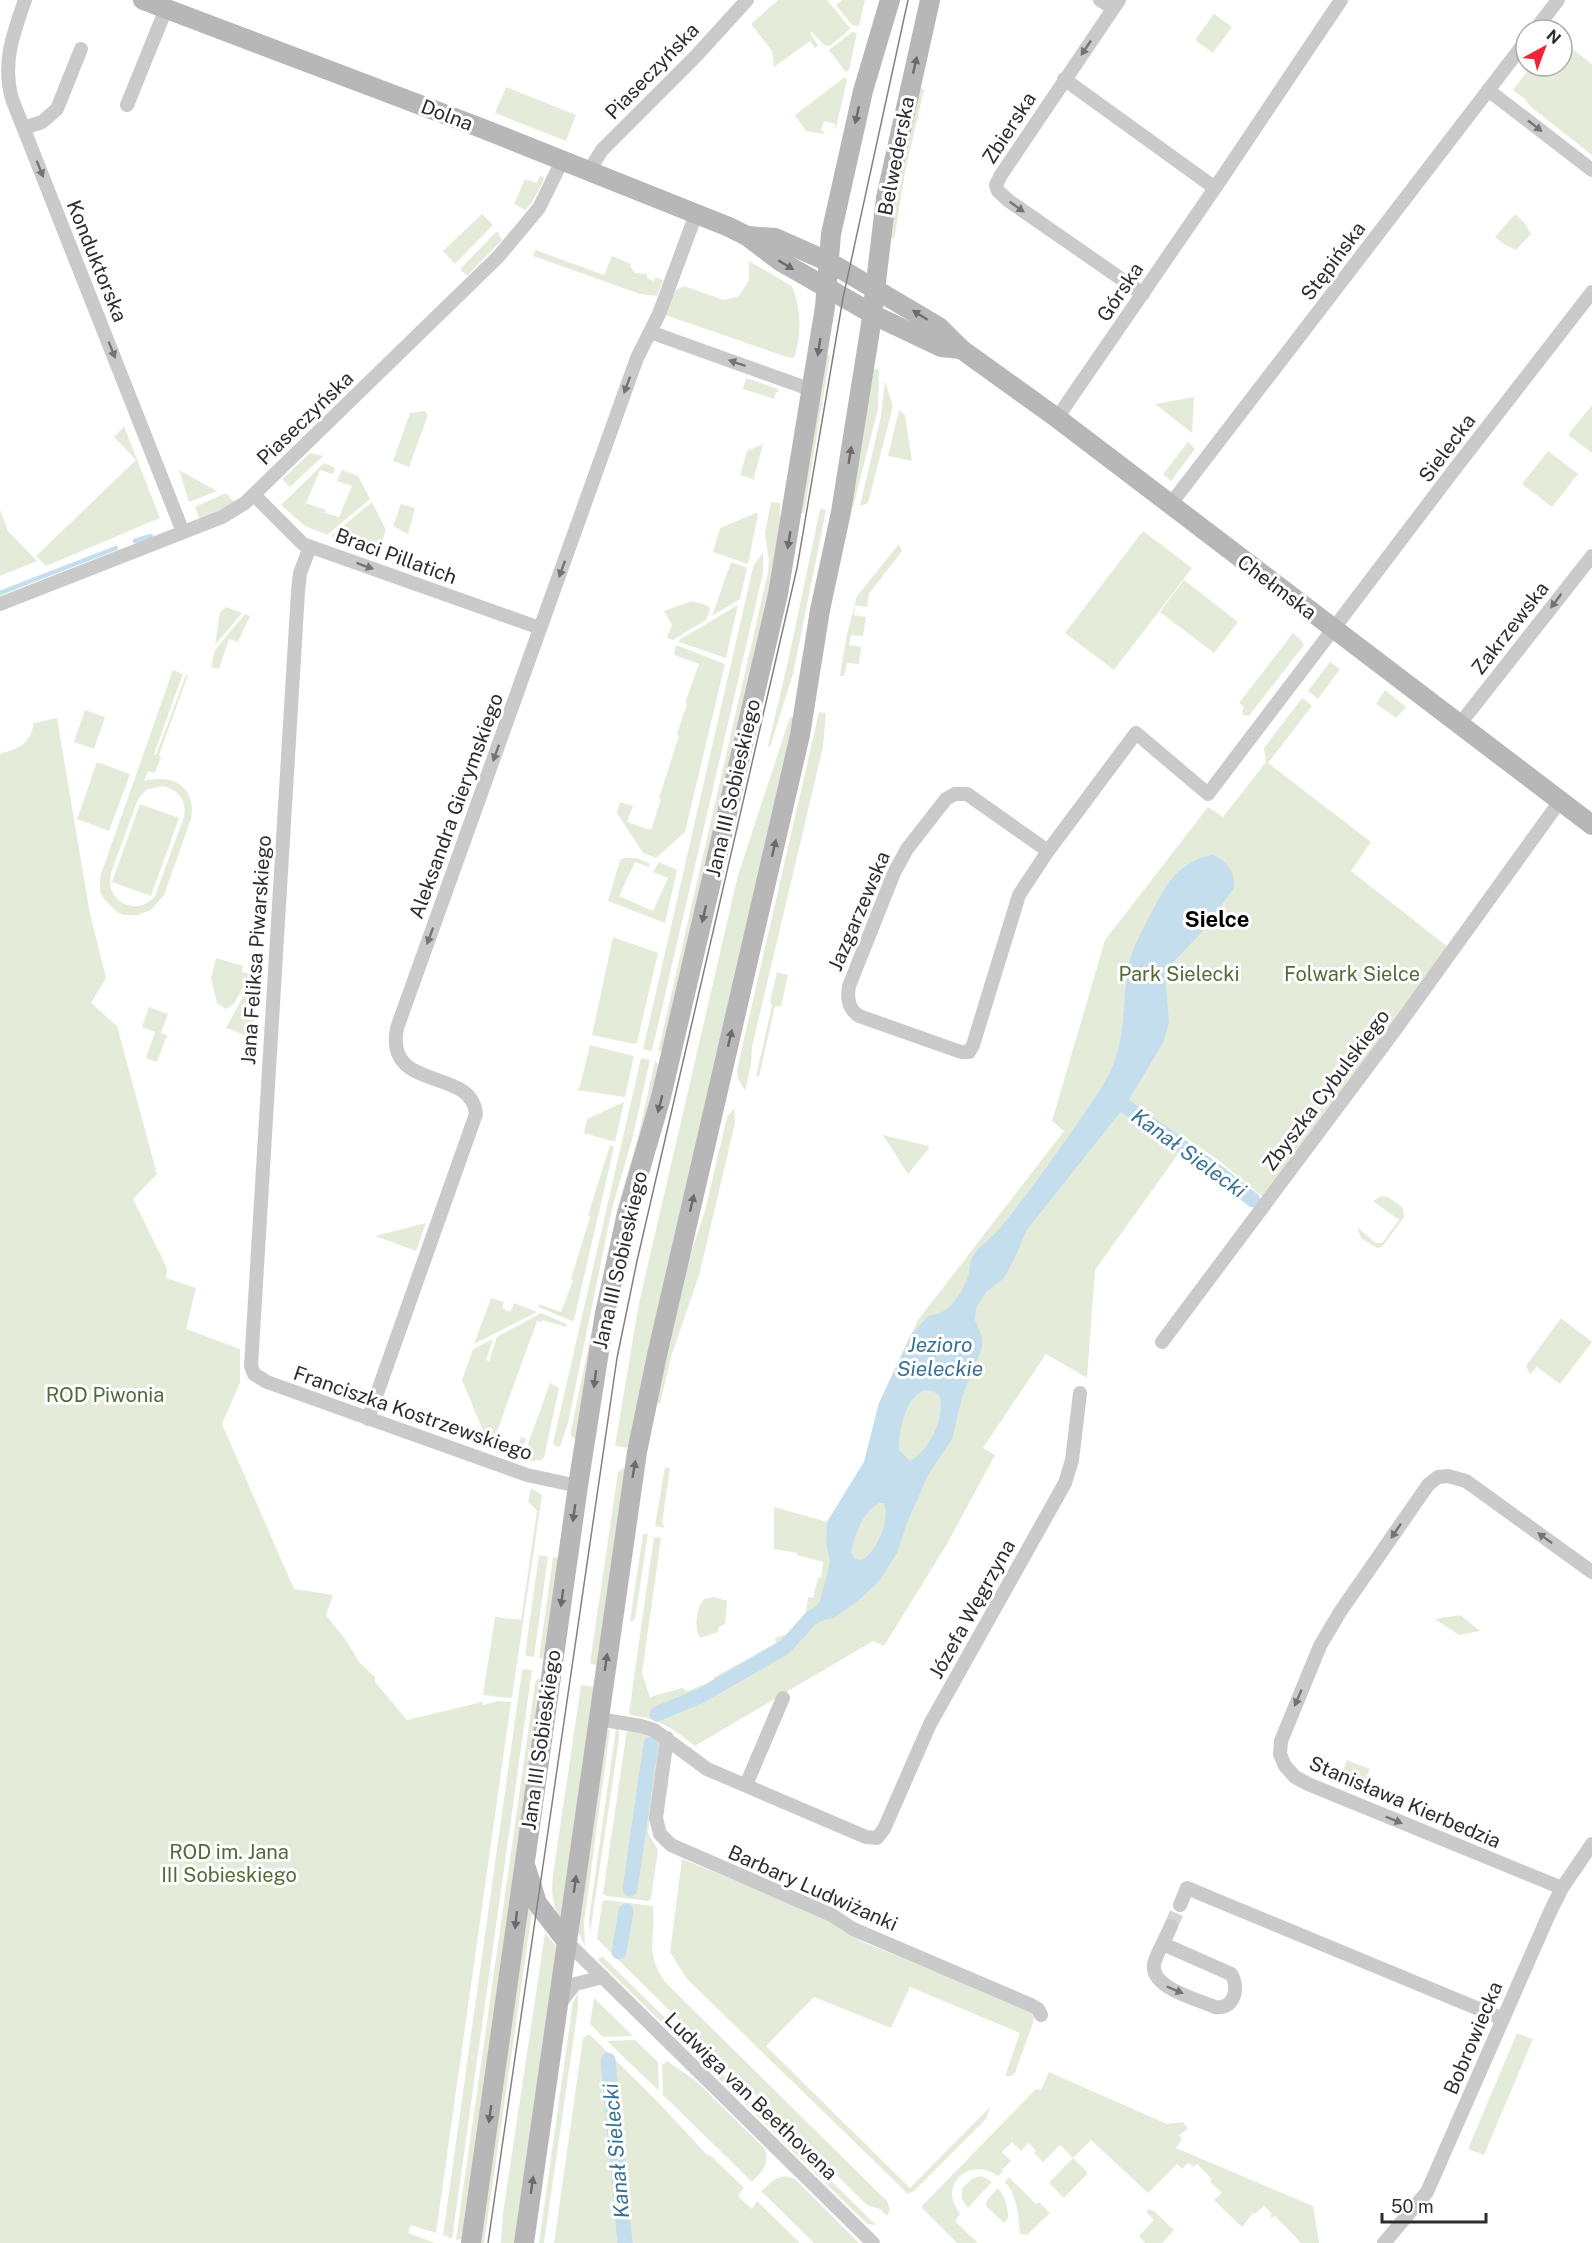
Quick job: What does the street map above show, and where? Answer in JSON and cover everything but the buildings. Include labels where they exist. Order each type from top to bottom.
[{"type":"main road","name":"Dolna","points":[[143,0],[322,67],[696,214],[747,236],[771,256],[827,289]]},
{"type":"main road","points":[[827,289],[832,231],[863,91],[890,0]]},
{"type":"main road","name":"Belwederska","points":[[872,313],[890,180],[930,0]]},
{"type":"main road","name":"Dolna","points":[[747,236],[775,238],[829,262],[875,288]]},
{"type":"main road","name":"Chełmska","points":[[875,288],[939,327],[961,349],[1057,418],[1592,825]]},
{"type":"main road","name":"Chełmska","points":[[827,289],[941,347],[961,349]]},
{"type":"main road","name":"Jana III Sobieskiego","points":[[471,2243],[602,1331],[624,1230],[662,1097],[778,594],[827,289]]},
{"type":"main road","points":[[524,2243],[628,1508],[642,1426],[797,748],[818,622],[841,512],[872,313]]},
{"type":"main road","points":[[524,1862],[540,1908],[567,1942]]},
{"type":"street","name":"Konduktorska","points":[[25,0],[12,38],[7,63],[9,85],[24,129],[183,532]]},
{"type":"street","name":"Piaseczyńska","points":[[589,171],[602,150],[696,56],[747,0]]},
{"type":"street","points":[[1100,0],[1116,4]]},
{"type":"street","name":"Górska","points":[[1057,418],[1341,0]]},
{"type":"street","points":[[1544,18],[1558,0]]},
{"type":"street","name":"Zbierska","points":[[1116,4],[1064,79],[996,185],[998,191],[1009,201],[1143,294]]},
{"type":"street","points":[[127,105],[166,9]]},
{"type":"street","points":[[24,129],[42,122],[57,109],[81,49]]},
{"type":"street","name":"Stępińska","points":[[1170,506],[1514,56]]},
{"type":"street","points":[[1064,79],[1215,188]]},
{"type":"street","points":[[1488,90],[1592,170]]},
{"type":"street","name":"Piaseczyńska","points":[[0,604],[233,512],[254,495],[494,262],[539,208],[562,161]]},
{"type":"street","name":"Aleksandra Gierymskiego","points":[[368,1419],[477,1114],[474,1102],[467,1093],[410,1068],[397,1050],[396,1036],[637,358],[659,314],[696,214]]},
{"type":"street","name":"Sielecka","points":[[1334,630],[1592,292]]},
{"type":"street","points":[[650,332],[812,390]]},
{"type":"street","name":"Braci Pillatich","points":[[254,495],[298,540],[310,547],[540,628]]},
{"type":"street","name":"Jana Feliksa Piwarskiego","points":[[250,1357],[298,592],[300,573],[310,547]]},
{"type":"street","name":"Zakrzewska","points":[[1459,725],[1592,556]]},
{"type":"street","name":"Jazgarzewska","points":[[1048,851],[967,794],[955,794],[946,799],[907,849],[894,873],[849,986],[847,996],[853,1011],[859,1016],[962,1052],[969,1052],[1018,895],[1136,733],[1208,794],[1334,630]]},
{"type":"street","name":"Zbyszka Cybulskiego","points":[[1162,1342],[1395,1030],[1560,801]]},
{"type":"street","name":"Franciszka Kostrzewskiego","points":[[250,1357],[252,1370],[260,1379],[527,1475],[578,1486]]},
{"type":"street","name":"Józefa Węgrzyna","points":[[746,1785],[866,1837],[877,1838],[884,1829],[930,1724],[1065,1483],[1072,1460],[1080,1393]]},
{"type":"street","name":"Stanisława Kierbedzia","points":[[1562,1888],[1308,1784],[1295,1777],[1284,1766],[1280,1754],[1281,1741],[1310,1669],[1331,1627],[1410,1509],[1428,1485],[1438,1477],[1456,1476],[1466,1481],[1592,1572]]},
{"type":"street","points":[[598,1719],[645,1727],[667,1737],[707,1769],[746,1785],[783,1698]]},
{"type":"street","name":"Barbary Ludwiżanki","points":[[667,1737],[656,1818],[660,1834],[671,1845],[832,1915],[853,1929],[1031,2005],[1038,2009],[1041,2015]]},
{"type":"street","name":"Bobrowiecka","points":[[1384,2243],[1427,2192],[1562,1888],[1592,1844]]},
{"type":"street","points":[[1180,1905],[1187,1888],[1503,2019]]},
{"type":"street","points":[[1163,1944],[1231,1974],[1236,1982],[1237,1990],[1229,2003],[1219,2008],[1215,2007],[1161,1984],[1154,1973],[1154,1967],[1163,1944],[1171,1926]]},
{"type":"street","name":"Ludwiga van Beethovena","points":[[567,1942],[873,2243]]},
{"type":"street","points":[[557,2009],[575,1984],[603,1977]]},
{"type":"green space","points":[[778,0],[827,0],[850,28],[830,46],[824,45],[812,32],[810,33],[818,45],[815,48],[810,41],[774,67],[772,51],[751,24]]},
{"type":"green space","points":[[842,0],[865,0],[859,26],[852,25],[836,5]]},
{"type":"green space","points":[[1214,14],[1232,27],[1213,53],[1195,40]]},
{"type":"green space","points":[[852,32],[857,33],[849,70],[846,72],[829,50]]},
{"type":"green space","points":[[1574,50],[1592,64],[1592,155],[1531,107],[1513,90],[1522,78],[1574,78]]},
{"type":"green space","points":[[845,77],[847,80],[835,132],[835,124],[824,121],[821,130],[823,134],[806,131],[795,115]]},
{"type":"green space","points":[[919,86],[924,90],[905,172],[895,235],[889,238],[892,214]]},
{"type":"green space","points":[[506,87],[576,115],[566,141],[495,113]]},
{"type":"green space","points":[[540,175],[544,178],[543,182],[531,204],[525,210],[514,204],[525,179],[537,183]]},
{"type":"green space","points":[[482,214],[493,225],[455,264],[443,251]]},
{"type":"green space","points":[[1515,214],[1524,222],[1531,234],[1516,250],[1495,237]]},
{"type":"green space","points":[[497,231],[502,240],[467,276],[460,269]]},
{"type":"green space","points":[[536,250],[604,275],[612,256],[631,264],[635,273],[647,274],[647,278],[654,281],[655,277],[663,280],[657,296],[640,294],[533,256]]},
{"type":"green space","points":[[749,261],[792,286],[799,322],[794,358],[665,315],[674,291],[684,286],[724,300],[739,296],[749,280]]},
{"type":"green space","points":[[826,354],[830,355],[804,513],[801,513]]},
{"type":"green space","points":[[872,368],[879,370],[878,409],[853,507],[850,506]]},
{"type":"green space","points":[[746,378],[778,389],[779,392],[776,392],[774,399],[777,400],[743,389]]},
{"type":"green space","points":[[885,381],[893,406],[868,503],[860,506],[881,416]]},
{"type":"green space","points":[[1194,397],[1192,433],[1155,404]]},
{"type":"green space","points":[[1592,405],[1592,453],[1568,435]]},
{"type":"green space","points":[[899,410],[905,415],[912,461],[888,456]]},
{"type":"green space","points":[[425,411],[428,415],[409,467],[393,461],[410,413]]},
{"type":"green space","points":[[124,426],[160,518],[46,566],[36,556],[136,460],[114,437]]},
{"type":"green space","points":[[1188,442],[1195,449],[1171,481],[1163,474]]},
{"type":"green space","points":[[766,443],[763,445],[755,480],[740,475],[747,451]]},
{"type":"green space","points":[[1548,451],[1578,474],[1552,507],[1522,484]]},
{"type":"green space","points":[[310,453],[323,456],[290,487],[282,479]]},
{"type":"green space","points":[[324,463],[335,468],[333,474],[320,470],[306,503],[339,517],[352,486],[337,481],[342,470],[358,476],[370,499],[327,535],[305,526],[281,505]]},
{"type":"green space","points":[[179,470],[217,491],[189,502]]},
{"type":"green space","points":[[226,493],[234,502],[200,519],[195,507]]},
{"type":"green space","points":[[372,502],[386,530],[378,553],[331,536]]},
{"type":"green space","points":[[771,502],[780,503],[780,542],[663,1049],[658,1052],[768,572],[769,561],[765,533]]},
{"type":"green space","points":[[401,504],[415,508],[408,534],[393,526]]},
{"type":"green space","points":[[820,509],[826,510],[793,674],[770,747],[768,746]]},
{"type":"green space","points":[[0,510],[8,531],[37,561],[0,576]]},
{"type":"green space","points":[[758,514],[748,564],[713,552],[720,528]]},
{"type":"green space","points":[[1143,531],[1192,568],[1114,670],[1065,633]]},
{"type":"green space","points":[[899,544],[902,551],[869,594],[867,607],[855,605],[854,615],[866,617],[863,636],[851,635],[849,645],[861,647],[859,664],[847,663],[844,676],[840,676],[847,634],[857,596]]},
{"type":"green space","points":[[763,552],[763,573],[652,1051],[643,1049],[753,567]]},
{"type":"green space","points":[[731,562],[747,568],[740,599],[712,616]]},
{"type":"green space","points":[[1184,580],[1238,622],[1214,653],[1160,612]]},
{"type":"green space","points":[[692,601],[709,606],[706,620],[673,640],[667,638],[672,625],[664,611]]},
{"type":"green space","points":[[738,605],[726,658],[679,642],[679,640]]},
{"type":"green space","points":[[226,607],[242,613],[215,645],[220,612]]},
{"type":"green space","points":[[245,614],[250,616],[238,642],[229,639],[219,669],[211,667],[215,650]]},
{"type":"green space","points":[[1293,633],[1304,645],[1249,716],[1244,715],[1242,712],[1244,707],[1239,703]]},
{"type":"green space","points":[[676,645],[725,664],[685,832],[656,858],[643,853],[617,813],[620,802],[633,806],[627,822],[651,830],[679,736],[677,734],[687,704],[685,703],[699,664],[674,655]]},
{"type":"green space","points":[[1330,662],[1340,669],[1318,699],[1308,691]]},
{"type":"green space","points":[[173,670],[183,674],[154,754],[156,755],[186,675],[188,675],[159,755],[161,757],[155,773],[148,771],[144,781],[164,779],[173,781],[186,791],[192,808],[191,819],[164,895],[151,910],[138,915],[123,915],[103,898],[100,891],[100,877]],"holes":[[[163,786],[173,790],[181,797],[185,811],[184,817],[155,896],[139,906],[131,906],[123,903],[112,891],[111,873],[138,799],[146,790]]]},
{"type":"green space","points":[[1385,690],[1406,707],[1396,718],[1376,704]]},
{"type":"green space","name":"Park Sielecki","points":[[1302,698],[1312,706],[1268,763],[1371,842],[1351,871],[1448,947],[1266,1200],[1222,1163],[1185,1137],[1176,1157],[1095,1270],[1087,1378],[1046,1354],[983,1448],[995,1455],[947,1544],[884,1646],[873,1641],[695,1746],[665,1725],[631,1715],[629,1713],[654,1537],[661,1538],[642,1673],[650,1697],[682,1688],[687,1691],[714,1681],[713,1678],[776,1643],[775,1638],[787,1634],[806,1613],[808,1597],[813,1598],[818,1578],[821,1578],[823,1562],[797,1555],[797,1553],[774,1549],[774,1507],[827,1522],[864,1462],[879,1403],[918,1320],[1064,1131],[1052,1121],[1105,940],[1208,807],[1223,817],[1266,762],[1264,748]]},
{"type":"green space","points":[[85,710],[105,717],[94,749],[74,742]]},
{"type":"green space","points":[[819,712],[826,713],[823,747],[752,1047],[745,1091],[738,1079],[737,1070]]},
{"type":"green space","points":[[790,717],[795,718],[629,1448],[615,1446],[639,1303],[738,875]]},
{"type":"green space","name":"ROD im. Jana III Sobieskiego","points":[[57,718],[90,914],[106,978],[91,1003],[117,1026],[157,1174],[133,1199],[167,1268],[166,1278],[196,1288],[186,1329],[240,1349],[240,1383],[222,1424],[294,1589],[333,1595],[326,1615],[348,1643],[359,1662],[375,1677],[375,1682],[407,1720],[482,1702],[483,1705],[498,1701],[511,1702],[436,2233],[411,2225],[408,2233],[435,2243],[0,2243],[0,754],[27,741],[34,723]]},
{"type":"green space","points":[[97,762],[130,774],[109,831],[77,819]]},
{"type":"green space","points":[[140,804],[179,818],[151,896],[112,882]]},
{"type":"green space","points":[[636,858],[649,863],[649,867],[635,862],[619,896],[653,911],[668,878],[653,872],[659,862],[677,870],[665,923],[608,901],[620,860]]},
{"type":"green space","points":[[613,937],[658,953],[637,1043],[634,1044],[592,1035]]},
{"type":"green space","points":[[216,958],[243,966],[242,972],[250,974],[234,1004],[226,1009],[217,1003],[211,978]]},
{"type":"green space","points":[[258,972],[253,1038],[226,1028]]},
{"type":"green space","points":[[777,972],[788,975],[781,1007],[775,1006],[759,1077],[756,1076],[772,1006],[770,1001]]},
{"type":"green space","points":[[149,1007],[168,1014],[161,1033],[167,1035],[157,1062],[146,1058],[155,1032],[142,1027]]},
{"type":"green space","points":[[590,1045],[634,1056],[625,1097],[577,1090]]},
{"type":"green space","points":[[641,1058],[650,1060],[633,1136],[612,1209],[568,1423],[560,1447],[555,1446],[553,1443]]},
{"type":"green space","points":[[655,1061],[659,1065],[577,1440],[571,1436],[571,1430],[617,1210],[638,1137]]},
{"type":"green space","points":[[624,1102],[615,1142],[584,1133],[587,1119]]},
{"type":"green space","points":[[734,1109],[735,1123],[700,1272],[671,1357],[660,1404],[655,1401],[686,1267],[705,1211],[727,1117]]},
{"type":"green space","points":[[883,1135],[928,1146],[929,1148],[908,1174]]},
{"type":"green space","points":[[610,1145],[614,1147],[572,1321],[538,1307],[539,1304],[561,1312],[573,1280],[571,1279],[590,1217],[588,1215]]},
{"type":"green space","points":[[1381,1196],[1388,1197],[1403,1208],[1404,1217],[1382,1247],[1377,1248],[1361,1238],[1357,1227],[1376,1243],[1382,1243],[1399,1220],[1373,1201]]},
{"type":"green space","points":[[426,1223],[416,1251],[375,1236]]},
{"type":"green space","points":[[491,1298],[504,1302],[502,1308],[510,1312],[514,1303],[537,1312],[474,1344]]},
{"type":"green space","points":[[541,1313],[567,1324],[566,1327],[542,1320],[537,1321],[492,1445],[516,1454],[521,1436],[526,1439],[520,1457],[516,1459],[491,1450],[462,1380],[473,1349],[493,1339],[486,1360],[489,1361],[497,1337]]},
{"type":"green space","points":[[1561,1318],[1592,1342],[1560,1384],[1537,1367],[1530,1374],[1526,1366]]},
{"type":"green space","points":[[550,1383],[559,1388],[544,1458],[525,1462],[523,1458]]},
{"type":"green space","points":[[665,1467],[670,1468],[662,1523],[665,1528],[655,1526]]},
{"type":"green space","points":[[626,1468],[597,1666],[590,1663],[618,1472]]},
{"type":"green space","points":[[531,1488],[542,1495],[512,1697],[483,1695],[495,1617],[521,1620],[537,1511],[528,1501]]},
{"type":"green space","points":[[643,1534],[648,1534],[635,1619],[630,1621]]},
{"type":"green space","points":[[539,1555],[548,1557],[534,1657],[525,1654]]},
{"type":"green space","points":[[553,1557],[559,1558],[545,1659],[539,1658]]},
{"type":"green space","points":[[714,1597],[727,1601],[725,1624],[719,1627],[718,1632],[700,1638],[697,1623],[699,1608],[704,1599]]},
{"type":"green space","points":[[1460,1615],[1480,1631],[1459,1635],[1435,1619]]},
{"type":"green space","points":[[522,1670],[532,1670],[452,2239],[443,2235]]},
{"type":"green space","points":[[538,1679],[542,1680],[464,2239],[456,2240],[535,1682]]},
{"type":"green space","points":[[581,1685],[594,1687],[562,1920],[554,1905],[552,1881]]},
{"type":"green space","points":[[616,1728],[619,1728],[619,1739],[590,1933],[589,1919]]},
{"type":"green space","points":[[610,1729],[584,1923],[585,1947],[578,1931],[607,1731]]},
{"type":"green space","points":[[627,1729],[643,1732],[660,1742],[648,1833],[658,1850],[651,1899],[648,1901],[603,1894]]},
{"type":"green space","points":[[1347,1760],[1370,1769],[1364,1784],[1341,1775]]},
{"type":"green space","points":[[682,1859],[826,1917],[843,1931],[863,1942],[1025,2008],[1034,2016],[1015,2073],[1011,2076],[1005,2076],[1020,2033],[910,1987],[891,2028],[814,1997],[766,2046],[910,2188],[990,2107],[986,2119],[914,2191],[908,2194],[687,1979],[670,1952]]},
{"type":"green space","points":[[527,1897],[532,1913],[484,2243],[480,2243]]},
{"type":"green space","points":[[606,1900],[653,1906],[654,1961],[665,1982],[887,2201],[890,2209],[887,2216],[880,2209],[867,2205],[597,1939],[602,1902]]},
{"type":"green space","points":[[545,1933],[557,1947],[515,2243],[501,2243],[503,2213]]},
{"type":"green space","points":[[602,1956],[876,2225],[867,2224],[598,1960]]},
{"type":"green space","points":[[578,1993],[578,2008],[544,2243],[539,2243],[573,2002]]},
{"type":"green space","points":[[594,1998],[633,2036],[603,2037],[590,2024]]},
{"type":"green space","points":[[1517,2033],[1533,2039],[1484,2155],[1468,2149]]},
{"type":"green space","points":[[589,2034],[658,2102],[708,2156],[709,2154],[744,2188],[738,2196],[752,2209],[757,2201],[800,2243],[554,2243],[583,2038]]},
{"type":"green space","points":[[635,2040],[658,2062],[659,2091],[607,2041]]},
{"type":"green space","points":[[667,2061],[696,2081],[764,2148],[766,2163],[752,2182],[663,2095],[662,2065]]},
{"type":"green space","points":[[1049,2072],[1167,2124],[1183,2122],[1188,2129],[1179,2135],[1182,2139],[1176,2148],[1313,2206],[1319,2243],[1301,2243],[1275,2216],[1272,2218],[1270,2216],[1272,2214],[1264,2206],[1255,2214],[1253,2213],[1242,2227],[1214,2200],[1222,2193],[1210,2182],[1212,2179],[1197,2164],[1194,2167],[1188,2163],[1182,2169],[1177,2164],[1148,2193],[1091,2140],[1073,2158],[1060,2145],[1043,2162],[1034,2153],[1036,2151],[1029,2143],[1021,2151],[1012,2142],[1002,2152],[1011,2161],[1003,2169],[1000,2168],[1003,2171],[998,2176],[976,2169],[962,2175],[953,2187],[952,2196],[960,2214],[955,2221],[978,2243],[957,2243],[921,2207],[1036,2089],[1041,2090]]},
{"type":"green space","points":[[1073,2158],[1088,2173],[1064,2198],[1049,2183]]},
{"type":"green space","points":[[785,2176],[795,2179],[859,2243],[814,2243],[761,2191],[775,2179]]},
{"type":"green space","points":[[982,2176],[992,2182],[968,2208],[962,2199],[962,2188],[973,2178]]},
{"type":"green space","points":[[1009,2177],[1036,2204],[1039,2202],[1050,2213],[1027,2235],[1020,2232],[1018,2212],[1005,2182]]},
{"type":"green space","points":[[998,2188],[1007,2210],[1008,2218],[1004,2223],[986,2206],[987,2200]]},
{"type":"green space","points":[[1149,2209],[1174,2230],[1162,2243],[1145,2243],[1139,2236],[1154,2220],[1146,2212]]},
{"type":"water","name":"Jezioro Sieleckie","points":[[1213,855],[1223,861],[1232,871],[1234,888],[1200,934],[1165,971],[1169,1023],[1163,1043],[1125,1106],[1026,1231],[1003,1279],[986,1292],[976,1308],[975,1320],[982,1337],[982,1348],[962,1397],[952,1439],[928,1475],[897,1553],[880,1580],[859,1600],[834,1618],[814,1622],[809,1615],[820,1601],[830,1563],[826,1541],[827,1522],[864,1462],[879,1403],[911,1335],[929,1315],[943,1312],[954,1302],[969,1274],[971,1260],[975,1254],[1018,1206],[1101,1088],[1110,1072],[1119,1047],[1128,969],[1135,945],[1171,880],[1188,864]],"holes":[[[926,1390],[933,1391],[940,1396],[938,1423],[930,1442],[910,1461],[899,1450],[902,1424],[908,1406],[919,1393]],[[879,1503],[884,1503],[886,1509],[881,1534],[867,1556],[862,1560],[855,1559],[851,1552],[857,1531],[864,1518]]]},
{"type":"waterway","points":[[135,541],[151,536]]},
{"type":"waterway","points":[[0,593],[116,548]]},
{"type":"waterway","name":"Kanał Sielecki","points":[[1109,1103],[1112,1098],[1125,1106],[1253,1200]]},
{"type":"waterway","points":[[657,1714],[702,1695],[785,1647],[811,1618],[828,1609]]},
{"type":"waterway","name":"Kanał Sielecki","points":[[630,1889],[651,1744]]},
{"type":"waterway","name":"Kanał Sielecki","points":[[619,1952],[626,1911]]},
{"type":"waterway","name":"Kanał Sielecki","points":[[608,2060],[625,2243]]},
{"type":"tunnel","points":[[1171,1926],[1180,1905]]},
{"type":"tram line","points":[[488,2243],[617,1358],[637,1261],[797,568],[843,298],[908,0]]},
{"type":"district","name":"Sielce","points":[[1217,919]]},
{"type":"park label","name":"Folwark Sielce","points":[[1352,974]]},
{"type":"park label","name":"ROD Piwonia","points":[[105,1395]]}]
